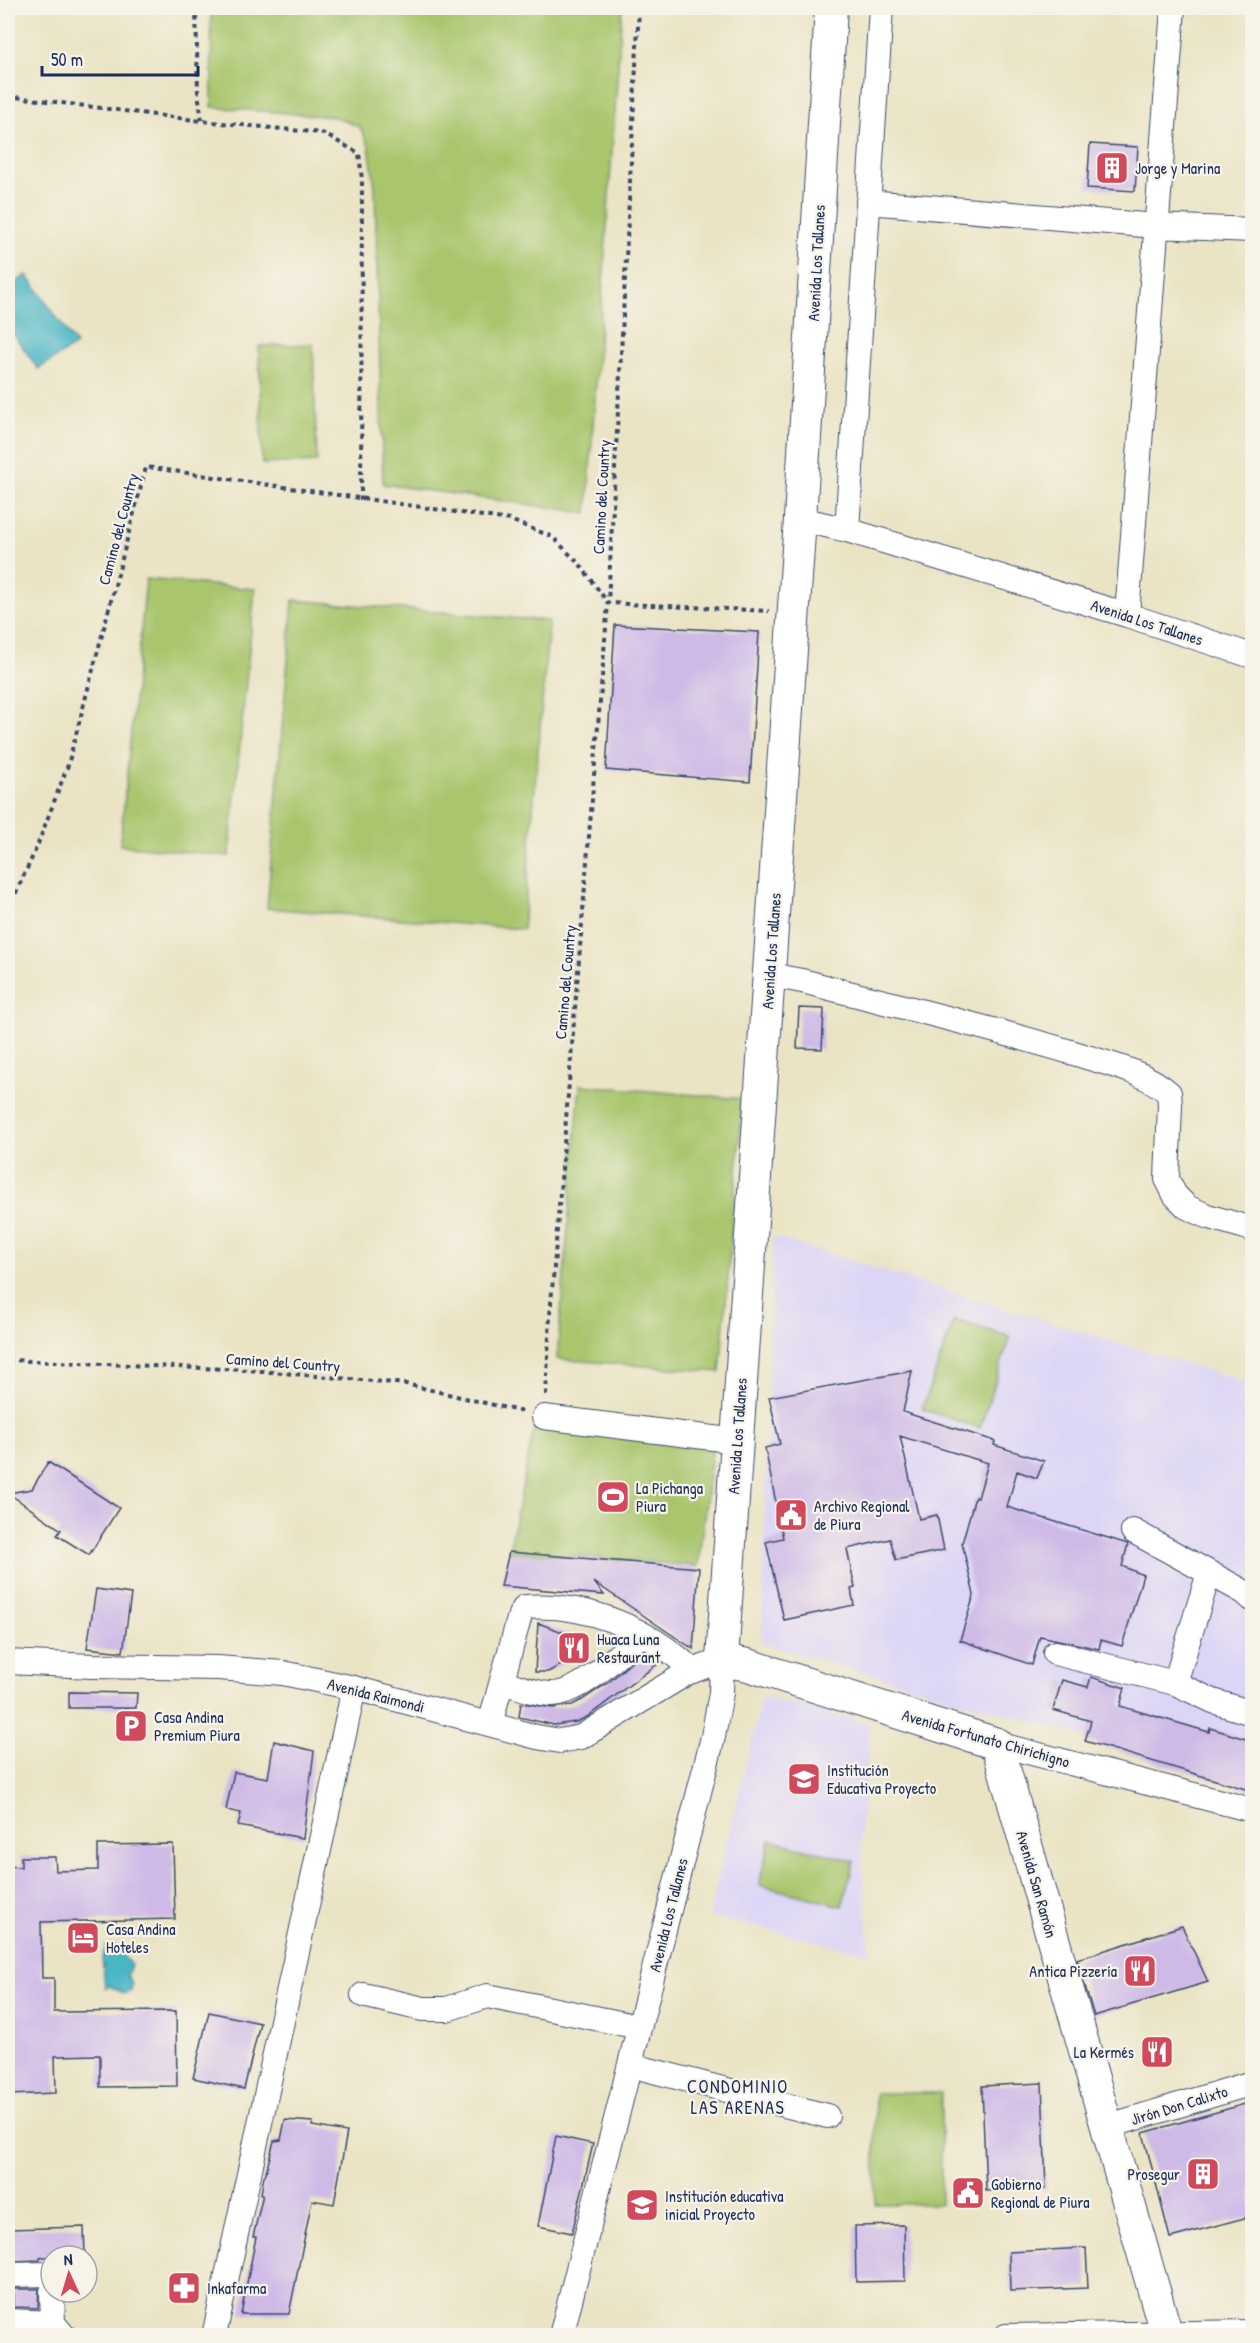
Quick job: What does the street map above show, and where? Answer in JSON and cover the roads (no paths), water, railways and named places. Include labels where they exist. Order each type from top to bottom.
[{"type":"main road","name":"Avenida Los Tallanes","points":[[722,1660],[794,612],[831,8]]},
{"type":"main road","name":"Avenida Fortunato Chirichigno","points":[[722,1660],[748,1665],[997,1744]]},
{"type":"main road","name":"Avenida San Ramón","points":[[997,1744],[1166,2335]]},
{"type":"street","points":[[847,530],[881,8]]},
{"type":"street","points":[[1127,615],[1173,8]]},
{"type":"street","points":[[868,202],[1156,226],[1252,230]]},
{"type":"street","name":"Avenida Los Tallanes","points":[[800,519],[847,530],[1127,615],[1252,656]]},
{"type":"street","points":[[769,975],[802,981],[1033,1040],[1143,1077],[1169,1093],[1167,1179],[1175,1195],[1187,1207],[1207,1216],[1252,1229]]},
{"type":"street","points":[[544,1417],[737,1441]]},
{"type":"street","points":[[1133,1532],[1244,1592],[1252,1599]]},
{"type":"street","points":[[1175,1683],[1209,1573]]},
{"type":"street","points":[[490,1724],[520,1615],[525,1607],[543,1606],[581,1610],[600,1616],[642,1634],[673,1652],[693,1671]]},
{"type":"street","points":[[502,1682],[535,1692],[564,1693],[578,1687],[642,1634]]},
{"type":"street","points":[[1055,1653],[1175,1683],[1213,1701],[1252,1713]]},
{"type":"street","name":"Avenida Los Tallanes","points":[[561,2336],[713,1737],[721,1693],[722,1660]]},
{"type":"street","name":"Avenida Raimondi","points":[[8,1662],[283,1672],[560,1741],[581,1737],[693,1671],[722,1660]]},
{"type":"street","points":[[214,2336],[354,1688]]},
{"type":"street","name":"Avenida Fortunato Chirichigno","points":[[997,1744],[1252,1810]]},
{"type":"street","points":[[363,1995],[423,2009],[447,2009],[487,1996],[639,2027]]},
{"type":"street","points":[[630,2065],[827,2116]]},
{"type":"street","name":"Jirón Don Calixto","points":[[1106,2127],[1252,2083]]},
{"type":"street","points":[[8,2275],[39,2274]]},
{"type":"street","points":[[8,2321],[59,2329],[54,2304]]},
{"type":"street","points":[[1006,2336],[1252,2332]]},
{"type":"water","points":[[27,275],[76,345],[38,369],[8,326],[8,287]]},
{"type":"water","points":[[113,1945],[121,1950],[122,1955],[131,1965],[127,1975],[132,1983],[131,1991],[124,1994],[110,1986],[105,1987],[102,1958],[106,1946]]},
{"type":"place","name":"Jorge y Marina","points":[[1112,168]]},
{"type":"place","name":"La Pichanga Piura","points":[[613,1497]]},
{"type":"place","name":"Archivo Regional de Piura","points":[[791,1515]]},
{"type":"place","name":"Huaca Luna Restaurant","points":[[574,1648]]},
{"type":"place","name":"Casa Andina Premium Piura","points":[[131,1726]]},
{"type":"place","name":"Institución Educativa Proyecto","points":[[804,1779]]},
{"type":"place","name":"Casa Andina Hoteles","points":[[83,1938]]},
{"type":"place","name":"Antica Pizzería","points":[[1140,1971]]},
{"type":"place","name":"La Kermés","points":[[1157,2052]]},
{"type":"place","name":"Prosegur","points":[[1203,2174]]},
{"type":"place","name":"Gobierno Regional de Piura","points":[[968,2193]]},
{"type":"place","name":"Institución educativa inicial Proyecto","points":[[642,2205]]},
{"type":"place","name":"Inkafarma","points":[[184,2288]]},
{"type":"district","name":"CONDOMINIO LAS ARENAS","points":[[738,2097]]}]
